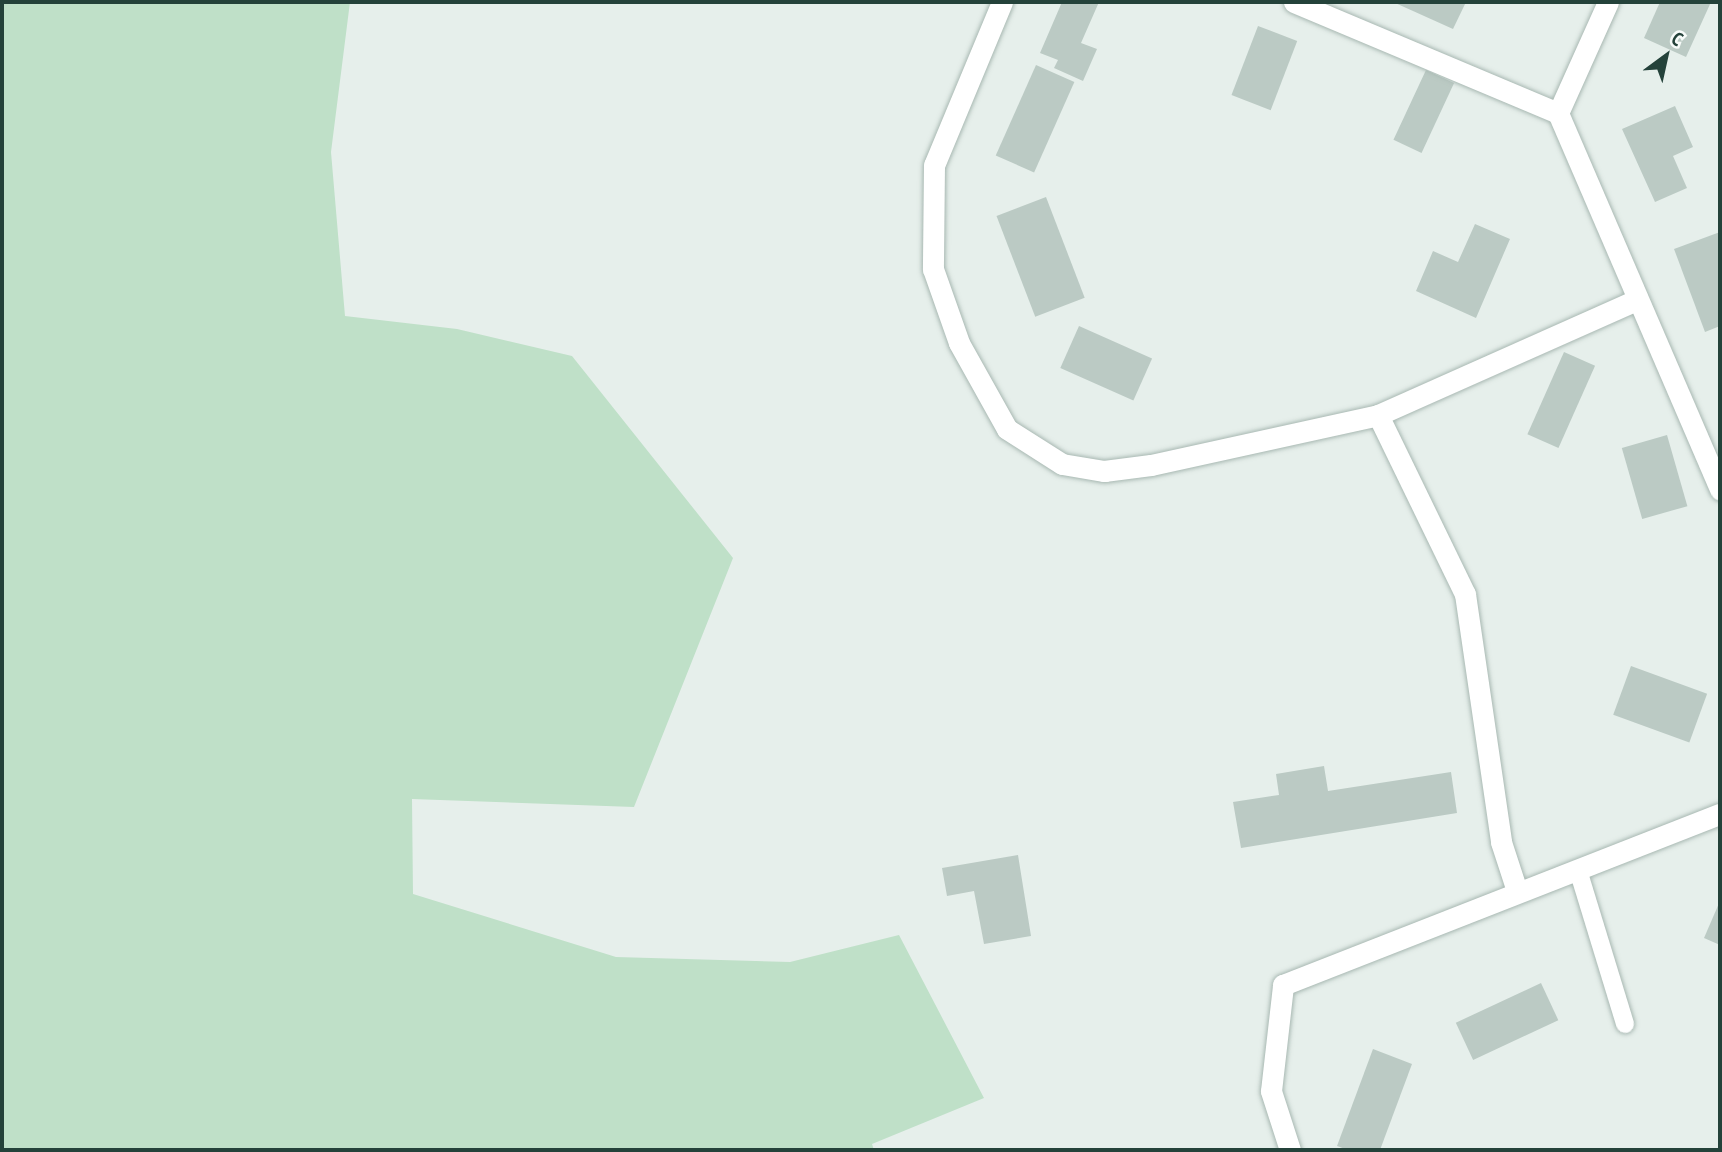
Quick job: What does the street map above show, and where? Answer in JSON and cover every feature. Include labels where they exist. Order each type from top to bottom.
[{"type":"street","points":[[1002,2],[934,165],[933,270],[959,343],[1007,429],[1062,464],[1104,471],[1378,415],[1634,300]]},
{"type":"street","points":[[1294,2],[1558,113],[1634,300],[1720,490]]},
{"type":"street","points":[[1558,113],[1608,2]]},
{"type":"street","points":[[1378,415],[1465,594],[1501,842],[1517,891]]},
{"type":"street","points":[[1290,1150],[1271,1091],[1283,985],[1517,891],[1720,814]]},
{"type":"lane","points":[[1578,870],[1625,1024]]},
{"type":"green space","points":[[2,2],[350,2],[331,152],[345,316],[457,329],[572,356],[733,558],[634,807],[412,799],[413,894],[616,957],[790,962],[899,935],[984,1098],[872,1144],[874,1150],[2,1150]]},
{"type":"building","points":[[1062,2],[1099,2],[1081,43],[1097,49],[1083,81],[1054,68],[1058,60],[1040,53]]},
{"type":"building","points":[[1393,2],[1466,2],[1453,29]]},
{"type":"building","points":[[1660,2],[1711,2],[1686,57],[1644,38]]},
{"type":"building","points":[[1258,26],[1297,41],[1271,110],[1231,95]]},
{"type":"building","points":[[1036,65],[1074,82],[1034,173],[996,155]]},
{"type":"building","points":[[1426,70],[1454,83],[1422,153],[1393,140]]},
{"type":"building","points":[[1675,106],[1693,147],[1673,156],[1687,188],[1655,202],[1622,129]]},
{"type":"building","points":[[1046,197],[1085,298],[1035,317],[997,216]]},
{"type":"building","points":[[1475,224],[1510,239],[1476,318],[1416,291],[1433,251],[1458,262]]},
{"type":"building","points":[[1720,232],[1720,326],[1705,332],[1674,249]]},
{"type":"building","points":[[1079,326],[1152,359],[1133,401],[1060,368]]},
{"type":"building","points":[[1564,352],[1595,366],[1558,448],[1527,434]]},
{"type":"building","points":[[1667,435],[1687,506],[1642,519],[1622,448]]},
{"type":"building","points":[[1631,666],[1707,694],[1689,743],[1613,715]]},
{"type":"building","points":[[1324,766],[1328,791],[1451,772],[1457,813],[1241,848],[1233,802],[1279,795],[1276,774]]},
{"type":"building","points":[[1018,855],[1031,936],[984,944],[974,891],[947,896],[942,868]]},
{"type":"building","points":[[1720,901],[1720,945],[1704,938]]},
{"type":"building","points":[[1541,983],[1558,1020],[1473,1060],[1456,1023]]},
{"type":"building","points":[[1373,1049],[1412,1064],[1380,1150],[1348,1150],[1337,1146]]}]
